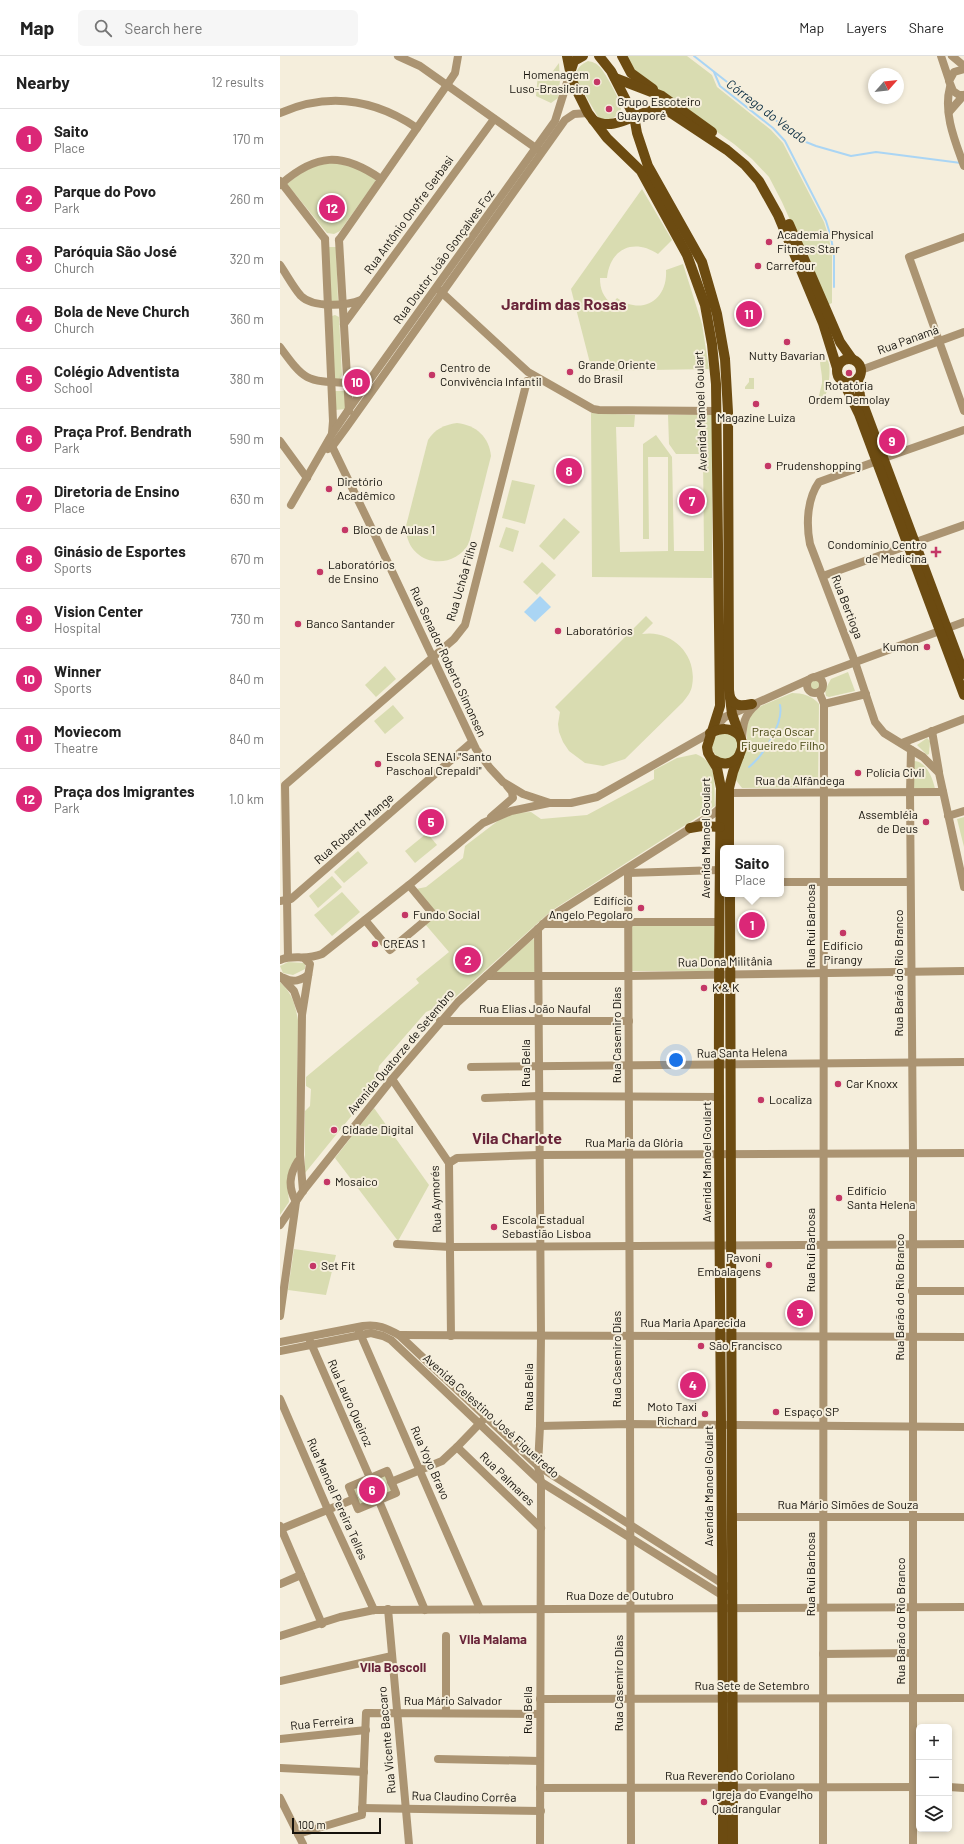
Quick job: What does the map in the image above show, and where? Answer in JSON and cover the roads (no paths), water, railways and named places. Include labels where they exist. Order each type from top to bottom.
[{"type":"main road","points":[[567,56],[571,70]]},
{"type":"main road","points":[[571,70],[574,61],[583,56]]},
{"type":"main road","points":[[599,56],[613,74],[662,96]]},
{"type":"main road","points":[[608,56],[613,74]]},
{"type":"main road","points":[[622,56],[631,73],[731,145],[752,163],[766,180],[781,213],[823,323],[837,368],[837,375],[843,381],[880,460]]},
{"type":"main road","name":"Avenida Manoel Goulart","points":[[571,70],[572,82],[590,116],[607,138],[640,171],[690,262],[705,305],[712,344],[716,411],[720,706],[710,733],[707,747],[708,753],[714,760],[720,775],[719,974],[721,1335],[731,1517],[726,1589]]},
{"type":"main road","name":"Avenida Manoel Goulart","points":[[613,74],[634,116],[637,133],[648,166],[702,262],[714,299],[723,343],[728,412],[730,697],[732,714],[740,739],[741,754],[732,772],[729,796],[730,845]]},
{"type":"main road","points":[[590,116],[601,125],[610,126],[656,108],[665,109],[727,150],[745,165],[781,213]]},
{"type":"main road","points":[[785,224],[840,342],[852,359],[856,362],[859,374],[860,396],[880,460],[944,630],[964,695]]},
{"type":"main road","points":[[837,368],[842,360],[852,359]]},
{"type":"main road","points":[[843,381],[851,383],[859,374]]},
{"type":"main road","points":[[944,630],[964,674]]},
{"type":"main road","points":[[730,697],[735,705],[740,706],[752,704]]},
{"type":"main road","points":[[710,733],[721,729],[728,729],[740,739]]},
{"type":"main road","points":[[714,760],[721,764],[727,764],[736,760],[741,754]]},
{"type":"main road","points":[[720,808],[729,796]]},
{"type":"main road","points":[[690,828],[702,826],[720,827]]},
{"type":"main road","name":"Avenida Manoel Goulart","points":[[730,897],[732,1335],[727,1425],[726,1589],[728,1608],[728,1789],[733,1844]]},
{"type":"main road","name":"Avenida Manoel Goulart","points":[[722,1844],[728,1789]]},
{"type":"street","points":[[398,56],[420,66],[539,151]]},
{"type":"street","points":[[346,428],[349,410],[339,240],[455,73],[458,56]]},
{"type":"street","points":[[941,56],[950,83],[956,94],[964,95]]},
{"type":"street","points":[[952,56],[964,66]]},
{"type":"street","points":[[964,69],[954,72],[950,83],[947,100],[951,129],[964,166]]},
{"type":"street","name":"Rua Doutor João Gonçalves Foz","points":[[539,151],[556,121],[571,70]]},
{"type":"street","points":[[949,112],[964,95]]},
{"type":"street","points":[[280,113],[295,107],[324,100],[358,102],[403,119],[417,128]]},
{"type":"street","name":"Rua Doutor João Gonçalves Foz","points":[[331,441],[349,410],[439,290],[539,151],[569,116],[590,116]]},
{"type":"street","name":"Rua Antônio Onofre Gerbasi","points":[[344,324],[494,119]]},
{"type":"street","points":[[331,441],[333,421],[330,382],[325,239],[281,183],[297,171],[322,161],[343,160],[363,167],[381,179]]},
{"type":"street","points":[[964,237],[909,257],[938,342],[964,411]]},
{"type":"street","points":[[325,239],[339,240]]},
{"type":"street","points":[[280,265],[300,295],[307,300],[328,304],[343,304],[362,300]]},
{"type":"street","points":[[439,290],[528,372],[593,409],[716,411]]},
{"type":"street","name":"Rua Doutor João Gonçalves Foz","points":[[291,504],[323,450],[346,428],[439,290]]},
{"type":"street","name":"Rua Panamá","points":[[859,374],[964,332]]},
{"type":"street","points":[[280,347],[297,371],[310,380],[347,383]]},
{"type":"street","name":"Rua Uchôa Filho","points":[[283,834],[285,785],[454,639],[465,625],[527,381]]},
{"type":"street","name":"Rua Bertioga","points":[[939,773],[923,757],[880,729],[875,722],[855,662],[810,544],[807,530],[812,494],[818,482],[825,478],[964,430]]},
{"type":"street","points":[[280,441],[307,478]]},
{"type":"street","name":"Rua Senador Roberto Simonsen","points":[[331,441],[472,742],[490,768],[503,782],[523,794],[550,803],[571,803],[597,797],[710,733],[725,717],[811,678],[846,666]]},
{"type":"street","points":[[823,576],[964,525]]},
{"type":"street","points":[[817,691],[831,674],[846,666],[964,622]]},
{"type":"street","points":[[817,691],[822,682],[811,678],[806,686],[817,691],[824,704],[866,694]]},
{"type":"street","points":[[785,690],[796,688],[817,691]]},
{"type":"street","points":[[740,739],[746,715],[764,699]]},
{"type":"street","name":"Rua Rui Barbosa","points":[[823,1844],[824,704]]},
{"type":"street","points":[[902,743],[964,719]]},
{"type":"street","points":[[932,731],[939,773],[964,887]]},
{"type":"street","name":"Rua Roberto Mange","points":[[283,901],[291,899],[472,742]]},
{"type":"street","name":"Rua Barão do Rio Branco","points":[[911,750],[910,882],[913,1154],[912,1698],[915,1787],[913,1844]]},
{"type":"street","points":[[283,834],[284,959],[305,959],[322,954],[409,885],[513,798],[512,792],[503,782]]},
{"type":"street","name":"Rua da Alfândega","points":[[729,796],[823,793],[943,792]]},
{"type":"street","points":[[483,824],[511,812],[550,803]]},
{"type":"street","name":"Avenida Quatorze de Setembro","points":[[280,1226],[302,1193],[392,1079],[440,1021],[458,1002],[552,916],[627,871],[720,808]]},
{"type":"street","points":[[948,816],[964,811]]},
{"type":"street","points":[[627,871],[720,870]]},
{"type":"street","name":"Rua Casemiro Dias","points":[[627,871],[630,1065],[629,1335],[631,1526],[631,1844]]},
{"type":"street","points":[[784,882],[910,882]]},
{"type":"street","points":[[365,920],[390,950],[433,914],[409,885]]},
{"type":"street","points":[[541,926],[719,922]]},
{"type":"street","name":"Rua Bella","points":[[540,1844],[542,1482],[538,1466],[541,1335],[538,1155],[538,975],[541,926]]},
{"type":"street","points":[[302,1193],[299,1158],[302,1015],[310,964],[305,959]]},
{"type":"street","name":"Rua Dona Militânia","points":[[486,976],[629,976],[964,971]]},
{"type":"street","points":[[280,976],[289,981],[294,981],[302,979],[308,975]]},
{"type":"street","points":[[280,976],[294,991],[298,998],[302,1015]]},
{"type":"street","name":"Rua Elias João Naufal","points":[[440,1021],[629,1021]]},
{"type":"street","name":"Rua Santa Helena","points":[[471,1067],[630,1065],[731,1066],[964,1062]]},
{"type":"street","name":"Rua Aymorés","points":[[392,1079],[449,1163],[451,1336]]},
{"type":"street","points":[[485,1098],[538,1096],[720,1097]]},
{"type":"street","name":"Rua Maria da Glória","points":[[449,1163],[457,1158],[538,1155],[964,1153]]},
{"type":"street","points":[[280,1316],[296,1202],[290,1188],[290,1179],[299,1158]]},
{"type":"street","points":[[397,1244],[450,1247],[912,1243],[964,1244]]},
{"type":"street","points":[[912,1291],[964,1291]]},
{"type":"street","name":"Avenida Celestino José Figueiredo","points":[[280,1351],[358,1327],[374,1325],[385,1327],[398,1335],[542,1482],[631,1537],[726,1589]]},
{"type":"street","name":"Rua Yoyo Bravo","points":[[358,1327],[480,1609]]},
{"type":"street","name":"Avenida Celestino José Figueiredo","points":[[280,1342],[310,1341],[371,1333],[391,1340],[482,1420],[538,1466],[726,1589]]},
{"type":"street","name":"Rua Maria Aparecida","points":[[398,1335],[964,1337]]},
{"type":"street","name":"Rua Lauro Queiroz","points":[[310,1341],[370,1478]]},
{"type":"street","name":"Rua Manoel Pereira Telles","points":[[280,1398],[328,1510],[374,1610]]},
{"type":"street","points":[[391,1482],[442,1461],[482,1420]]},
{"type":"street","points":[[540,1426],[630,1424],[964,1427]]},
{"type":"street","name":"Rua Palmares","points":[[457,1447],[541,1528]]},
{"type":"street","points":[[386,1471],[391,1482],[396,1493],[358,1509],[349,1487],[386,1471]]},
{"type":"street","points":[[322,1624],[281,1528],[354,1499]]},
{"type":"street","points":[[379,1501],[425,1610]]},
{"type":"street","name":"Rua Mário Simões de Souza","points":[[731,1517],[964,1516]]},
{"type":"street","points":[[280,1584],[301,1575]]},
{"type":"street","name":"Rua Doze de Outubro","points":[[280,1636],[360,1612],[388,1609],[964,1607]]},
{"type":"street","name":"Rua Vicente Baccaro","points":[[388,1609],[409,1844]]},
{"type":"street","points":[[446,1636],[446,1713]]},
{"type":"street","points":[[823,1654],[913,1653]]},
{"type":"street","points":[[280,1681],[392,1656]]},
{"type":"street","name":"Rua Sete de Setembro","points":[[540,1699],[964,1698]]},
{"type":"street","name":"Rua Mário Salvador","points":[[366,1730],[366,1712],[540,1714]]},
{"type":"street","points":[[362,1812],[366,1730]]},
{"type":"street","name":"Rua Ferreira","points":[[280,1740],[366,1730]]},
{"type":"street","points":[[438,1758],[540,1761]]},
{"type":"street","points":[[280,1768],[364,1772]]},
{"type":"street","name":"Rua Reverendo Coriolano","points":[[540,1788],[728,1789],[915,1787]]},
{"type":"street","points":[[952,1787],[964,1788]]},
{"type":"street","points":[[280,1798],[303,1844]]},
{"type":"street","name":"Rua Claudino Corrêa","points":[[298,1834],[362,1812],[405,1808],[540,1811]]},
{"type":"water","points":[[540,596],[551,607],[535,622],[524,612]]},
{"type":"waterway","name":"Córrego do Veado","points":[[694,56],[801,140],[851,156],[876,152],[961,163]]},
{"type":"waterway","name":"Córrego do Veado","points":[[714,72],[720,86],[773,128],[785,141],[826,221],[831,237],[834,256],[834,287]]},
{"type":"waterway","points":[[749,767],[755,762],[766,747],[776,730],[779,721],[780,705]]},
{"type":"place","name":"Homenagem Luso-Brasileira","points":[[597,82]]},
{"type":"place","name":"Grupo Escoteiro Guayporé","points":[[609,109]]},
{"type":"place","name":"Praça dos Imigrantes","points":[[332,208]]},
{"type":"place","name":"Academia Physical Fitness Star","points":[[769,242]]},
{"type":"place","name":"Carrefour","points":[[758,266]]},
{"type":"place","name":"Moviecom","points":[[749,314]]},
{"type":"place","name":"Nutty Bavarian","points":[[787,342]]},
{"type":"place","name":"Grande Oriente do Brasil","points":[[570,372]]},
{"type":"place","name":"Rotatória Ordem Demolay","points":[[849,373]]},
{"type":"place","name":"Centro de Convivência Infantil","points":[[432,375]]},
{"type":"place","name":"Winner","points":[[357,382]]},
{"type":"place","name":"Magazine Luiza","points":[[756,404]]},
{"type":"place","name":"Vision Center","points":[[892,441]]},
{"type":"place","name":"Prudenshopping","points":[[768,466]]},
{"type":"place","name":"Ginásio de Esportes","points":[[569,471]]},
{"type":"place","name":"Diretório Acadêmico","points":[[329,489]]},
{"type":"place","name":"Diretoria de Ensino","points":[[692,501]]},
{"type":"place","name":"Bloco de Aulas 1","points":[[345,530]]},
{"type":"place","name":"Condomínio Centro de Medicina","points":[[936,552]]},
{"type":"place","name":"Laboratórios de Ensino","points":[[320,572]]},
{"type":"place","name":"Banco Santander","points":[[298,624]]},
{"type":"place","name":"Laboratórios","points":[[558,631]]},
{"type":"place","name":"Kumon","points":[[927,647]]},
{"type":"place","name":"Escola SENAI \"Santo Paschoal Crepaldi\"","points":[[378,764]]},
{"type":"place","name":"Polícia Civil","points":[[858,773]]},
{"type":"place","name":"Colégio Adventista","points":[[431,822]]},
{"type":"place","name":"Assembléia de Deus","points":[[926,822]]},
{"type":"place","name":"Edifício Angelo Pegolaro","points":[[641,908]]},
{"type":"place","name":"Fundo Social","points":[[405,915]]},
{"type":"place","name":"Saito","points":[[752,925]]},
{"type":"place","name":"Edificio Pirangy","points":[[843,933]]},
{"type":"place","name":"CREAS 1","points":[[375,944]]},
{"type":"place","name":"Parque do Povo","points":[[468,960]]},
{"type":"place","name":"K & K","points":[[704,988]]},
{"type":"place","name":"Car Knoxx","points":[[838,1084]]},
{"type":"place","name":"Localiza","points":[[761,1100]]},
{"type":"place","name":"Cidade Digital","points":[[334,1130]]},
{"type":"place","name":"Mosaico","points":[[327,1182]]},
{"type":"place","name":"Edifício Santa Helena","points":[[839,1198]]},
{"type":"place","name":"Escola Estadual Sebastião Lisboa","points":[[494,1227]]},
{"type":"place","name":"Pavoni Embalagens","points":[[769,1265]]},
{"type":"place","name":"Set Fit","points":[[313,1266]]},
{"type":"place","name":"Paróquia São José","points":[[800,1313]]},
{"type":"place","name":"São Francisco","points":[[701,1346]]},
{"type":"place","name":"Bola de Neve Church","points":[[693,1385]]},
{"type":"place","name":"Espaço SP","points":[[776,1412]]},
{"type":"place","name":"Moto Taxi Richard","points":[[705,1414]]},
{"type":"place","name":"Praça Prof. Bendrath","points":[[372,1490]]},
{"type":"place","name":"Igreja do Evangelho Quadrangular","points":[[704,1802]]},
{"type":"district","name":"Jardim das Rosas","points":[[564,304]]},
{"type":"district","name":"Vila Charlote","points":[[517,1138]]},
{"type":"district","name":"Vila Malama","points":[[493,1639]]},
{"type":"district","name":"Vila Boscoli","points":[[393,1667]]},
{"type":"park label","name":"Praça Oscar Figueiredo Filho","points":[[783,739]]}]
